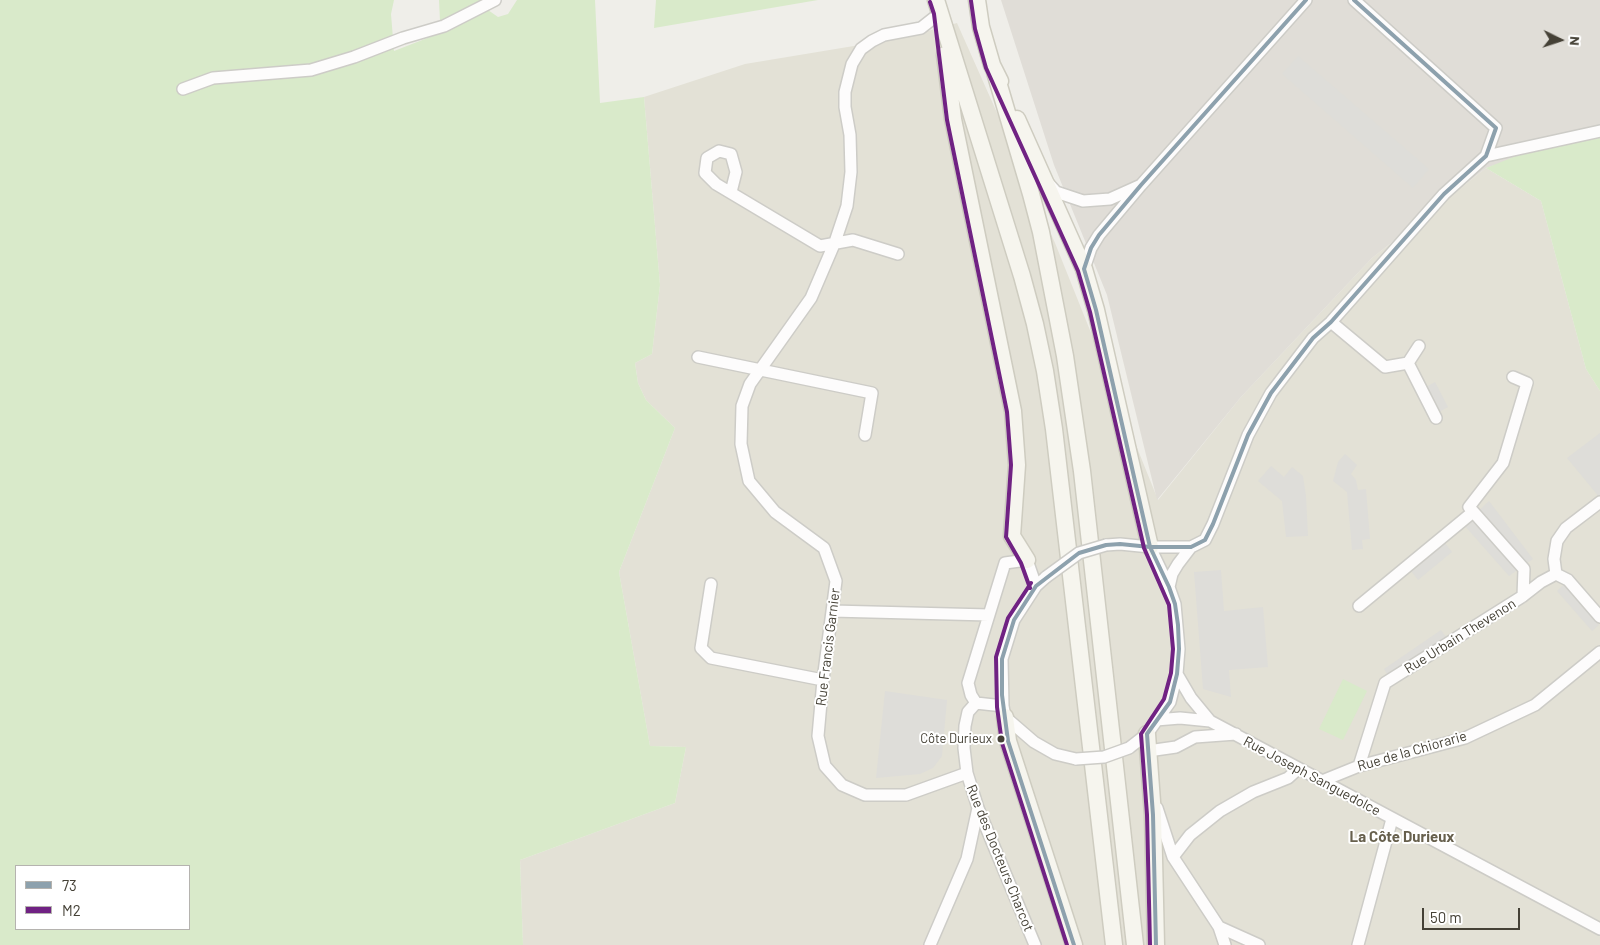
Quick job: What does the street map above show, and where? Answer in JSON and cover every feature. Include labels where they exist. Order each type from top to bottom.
[{"type":"main road","points":[[967,0],[973,30],[994,68],[1084,269],[1096,310],[1150,547]]},
{"type":"main road","points":[[977,0],[981,27],[1041,232],[1065,356],[1082,471],[1135,945]]},
{"type":"main road","points":[[938,6],[953,119],[1012,411],[1017,465],[1012,536],[1027,560]]},
{"type":"main road","points":[[938,6],[1022,276],[1045,371],[1054,429],[1114,945]]},
{"type":"main road","points":[[1004,712],[1008,741],[1074,945]]},
{"type":"main road","points":[[1152,727],[1148,751],[1156,945]]},
{"type":"street","points":[[184,89],[213,78],[311,70],[444,26],[496,0]]},
{"type":"street","points":[[1084,269],[1099,236],[1141,185],[1306,0]]},
{"type":"street","points":[[1004,712],[1002,660],[1014,620],[1036,586],[1079,553],[1106,545],[1191,547],[1205,540],[1248,435],[1271,393],[1313,338],[1331,322],[1444,194],[1486,156],[1496,128],[1354,0]]},
{"type":"street","name":"Rue Francis Garnier","points":[[938,6],[921,28],[884,35],[872,41],[861,49],[852,64],[845,92],[845,107],[850,135],[851,172],[847,206],[835,242],[811,298],[750,384],[742,406],[741,444],[749,481],[775,512],[824,548],[836,581],[818,736],[825,766],[842,785],[865,795],[906,795],[967,773]]},
{"type":"street","points":[[1486,156],[1600,131]]},
{"type":"street","points":[[1044,179],[1056,192],[1084,201],[1110,199],[1141,185]]},
{"type":"street","points":[[731,192],[820,246],[853,240],[898,254]]},
{"type":"street","points":[[1331,322],[1385,367],[1408,363],[1419,346]]},
{"type":"street","points":[[698,356],[872,393],[865,435]]},
{"type":"street","points":[[1408,363],[1436,418]]},
{"type":"street","points":[[1513,377],[1528,383],[1503,463],[1469,507],[1524,569],[1523,596]]},
{"type":"street","points":[[1600,502],[1566,528],[1557,541],[1554,559],[1556,574],[1568,580],[1600,616]]},
{"type":"street","points":[[1359,606],[1473,512]]},
{"type":"street","points":[[1036,586],[1027,560],[1005,563],[968,683],[971,695],[976,703],[1004,712],[1034,742],[1055,754],[1076,759],[1104,757],[1129,748],[1152,727],[1170,702],[1177,674],[1179,649],[1175,604],[1169,586],[1150,547]]},
{"type":"street","points":[[1169,586],[1172,574],[1191,547]]},
{"type":"street","name":"Rue Urbain Thevenon","points":[[1359,766],[1385,683],[1556,574]]},
{"type":"street","points":[[711,584],[701,648],[711,658],[823,680]]},
{"type":"street","points":[[832,611],[989,615]]},
{"type":"street","name":"Rue de la Chiorarie","points":[[1322,781],[1359,766],[1465,738],[1535,705],[1600,652]]},
{"type":"street","points":[[1177,674],[1190,698],[1210,721]]},
{"type":"street","name":"Rue des Docteurs Charcot","points":[[976,703],[968,712],[965,726],[964,748],[967,773],[978,808],[1035,945]]},
{"type":"street","points":[[1152,727],[1180,718],[1210,721]]},
{"type":"street","name":"Rue Joseph Sanguedolce","points":[[1210,721],[1600,929]]},
{"type":"street","points":[[1148,751],[1176,748],[1195,737],[1236,734]]},
{"type":"street","points":[[1173,857],[1190,835],[1220,811],[1252,792],[1288,778],[1298,769]]},
{"type":"street","points":[[1151,790],[1173,857],[1219,927],[1225,945]]},
{"type":"street","points":[[930,945],[967,859],[978,808]]},
{"type":"street","points":[[1358,945],[1392,819]]},
{"type":"street","points":[[1219,927],[1259,945]]},
{"type":"shaded area","points":[[1001,0],[1600,0],[1600,131],[1486,168],[1372,258],[1241,397],[1157,500],[1107,295],[1054,165]]},
{"type":"shaded area","points":[[957,23],[1055,243],[1158,500],[1241,397],[1372,258],[1486,168],[1541,201],[1586,369],[1600,391],[1600,945],[523,945],[520,860],[675,803],[686,747],[650,746],[619,572],[675,428],[646,400],[638,383],[635,363],[652,354],[660,285],[644,97],[745,64],[902,38]]},
{"type":"shaded area","points":[[1298,56],[1429,169],[1413,188],[1282,74]]},
{"type":"shaded area","points":[[1435,382],[1448,407],[1439,412],[1426,387]]},
{"type":"shaded area","points":[[1600,433],[1600,498],[1567,458]]},
{"type":"shaded area","points":[[1345,454],[1357,465],[1351,474],[1356,480],[1358,490],[1366,489],[1370,539],[1362,540],[1363,549],[1352,550],[1347,492],[1333,481],[1338,462]]},
{"type":"shaded area","points":[[1271,466],[1284,477],[1292,467],[1303,476],[1308,536],[1286,537],[1282,501],[1258,481]]},
{"type":"shaded area","points":[[1489,501],[1533,559],[1509,576],[1464,525]]},
{"type":"shaded area","points":[[1445,543],[1452,552],[1418,580],[1411,571]]},
{"type":"shaded area","points":[[1221,570],[1224,611],[1263,607],[1268,667],[1229,670],[1231,697],[1203,689],[1194,572]]},
{"type":"shaded area","points":[[1564,584],[1599,625],[1592,631],[1557,591]]},
{"type":"shaded area","points":[[1441,630],[1446,637],[1389,677],[1384,669]]},
{"type":"shaded area","points":[[885,691],[947,700],[942,756],[933,768],[920,774],[876,778]]},
{"type":"green space","points":[[0,0],[394,0],[391,14],[394,51],[453,28],[488,10],[498,17],[508,14],[517,0],[595,0],[600,103],[644,97],[660,285],[652,354],[635,363],[638,383],[646,400],[675,428],[619,572],[650,746],[686,747],[675,803],[520,860],[523,945],[0,945]]},
{"type":"green space","points":[[439,0],[481,0],[440,21]]},
{"type":"green space","points":[[656,0],[818,0],[654,28]]},
{"type":"green space","points":[[1600,131],[1600,391],[1586,369],[1541,201],[1486,168],[1526,152]]},
{"type":"green space","points":[[1343,679],[1367,691],[1343,740],[1319,729]]},
{"type":"transit line","name":"73","points":[[1156,945],[1153,815],[1147,734],[1170,702],[1177,674],[1178,625],[1175,604],[1169,587],[1150,547],[1096,310],[1084,269],[1091,248],[1099,235],[1141,185],[1306,0]]},
{"type":"transit line","name":"73","points":[[1074,945],[1008,741],[1002,695],[1002,659],[1014,620],[1036,586],[1079,553],[1106,545],[1120,544],[1150,547],[1191,547],[1205,540],[1248,435],[1271,393],[1313,338],[1331,322],[1444,194],[1486,156],[1496,128],[1354,0]]},
{"type":"transit line","name":"M2","points":[[971,1],[975,29],[986,68],[1078,271],[1090,312],[1144,548],[1169,605],[1173,649],[1171,673],[1164,699],[1141,734],[1147,815],[1150,945]]},
{"type":"transit line","name":"M2","points":[[930,2],[934,14],[947,120],[1007,412],[1011,465],[1006,537],[1021,563],[1030,588]]},
{"type":"transit line","name":"M2","points":[[1031,583],[1008,618],[996,657],[997,707],[1002,743],[1067,945]]},
{"type":"place","name":"Côte Durieux","points":[[1001,739]]},
{"type":"district","name":"La Côte Durieux","points":[[1402,837]]}]
